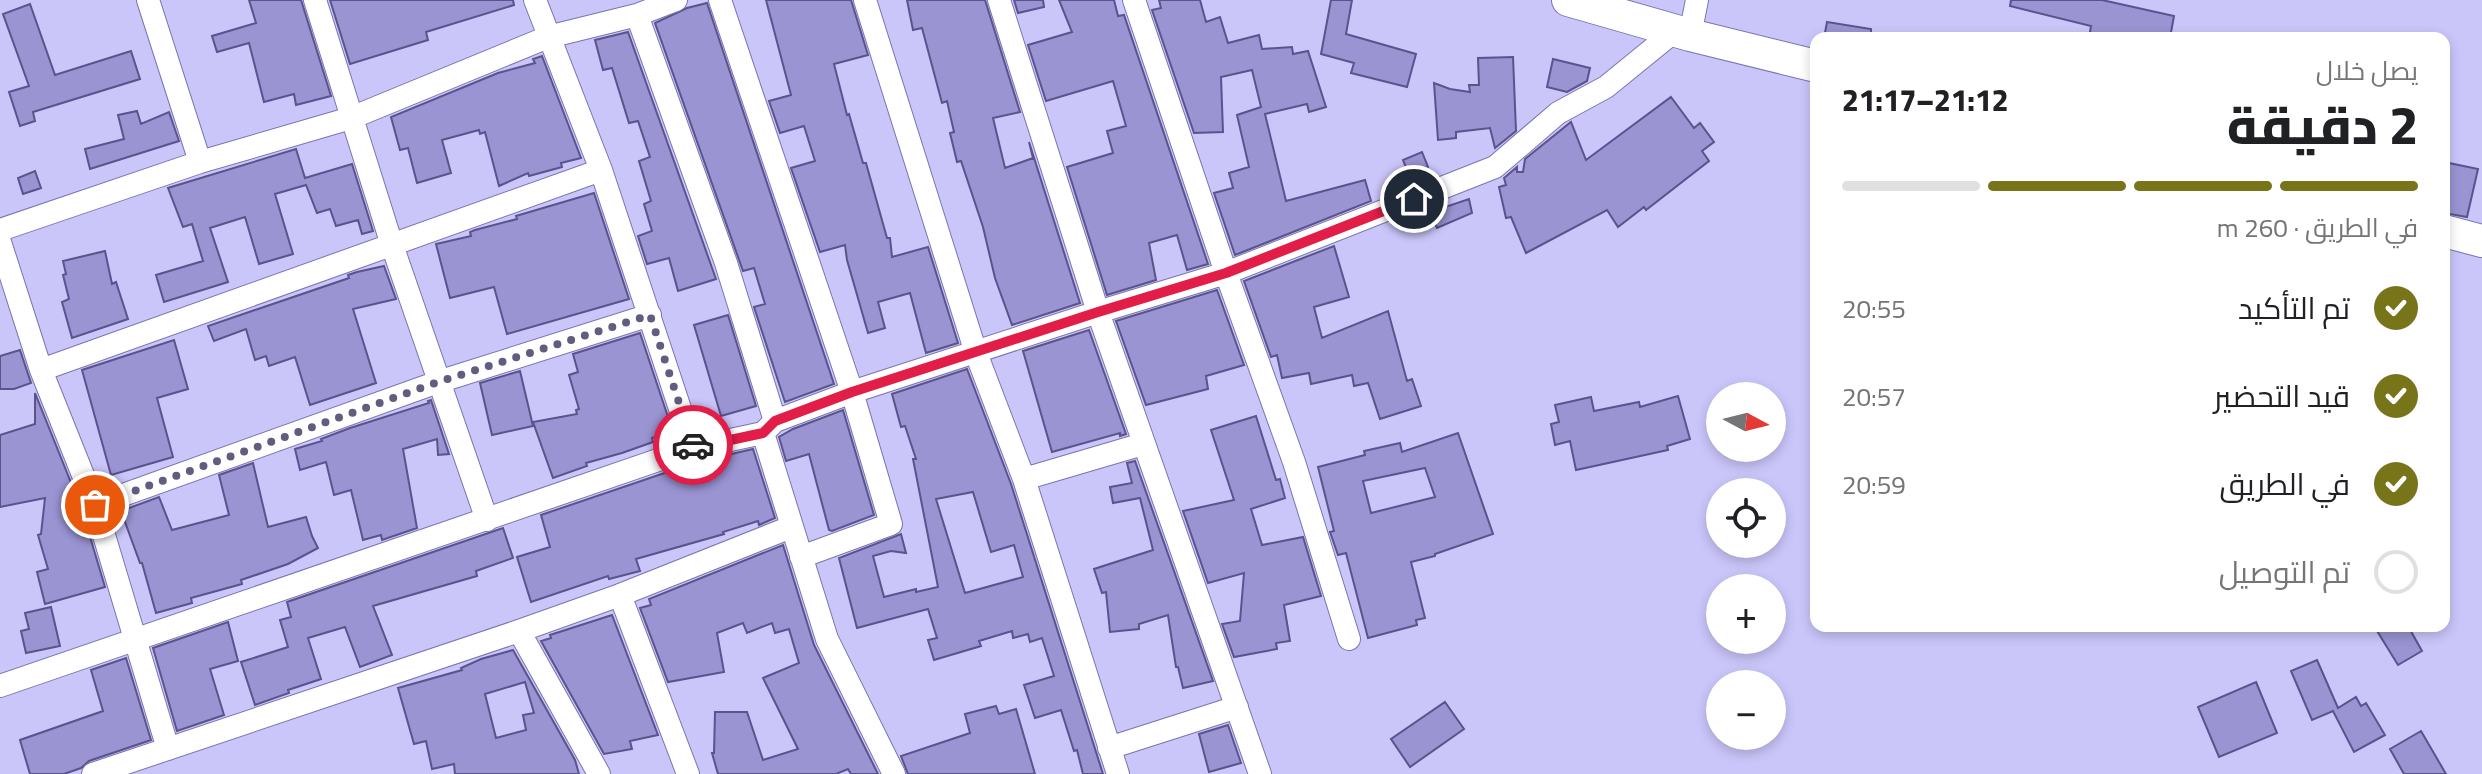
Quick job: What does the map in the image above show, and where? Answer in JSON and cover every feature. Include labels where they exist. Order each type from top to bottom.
[{"type":"street","points":[[148,0],[200,162]]},
{"type":"street","points":[[315,0],[392,245],[487,520]]},
{"type":"street","points":[[535,0],[601,170],[693,448]]},
{"type":"street","points":[[0,230],[200,162],[351,118],[548,37],[637,15],[676,0]]},
{"type":"street","points":[[720,0],[852,392],[891,524],[801,557]]},
{"type":"street","points":[[865,0],[976,353],[1024,479],[1118,774]]},
{"type":"street","points":[[999,0],[1098,312],[1260,774]]},
{"type":"street","points":[[1134,0],[1226,273],[1294,462],[1349,639]]},
{"type":"street","points":[[1568,0],[1630,9],[1683,33],[1810,65]]},
{"type":"street","points":[[0,686],[693,448],[769,427],[852,392],[1226,273],[1495,167],[1558,113],[1606,87],[1683,33],[1697,0]]},
{"type":"street","points":[[637,15],[726,263],[769,427],[791,527],[827,639],[894,774]]},
{"type":"street","points":[[41,370],[601,170]]},
{"type":"street","points":[[2450,233],[2482,241]]},
{"type":"street","points":[[0,242],[41,370],[95,505],[168,749]]},
{"type":"street","points":[[95,505],[438,382],[650,315]]},
{"type":"street","points":[[1024,479],[1143,444]]},
{"type":"street","points":[[93,774],[519,631],[620,595],[791,527]]},
{"type":"street","points":[[620,595],[688,774]]},
{"type":"street","points":[[519,631],[599,774]]},
{"type":"street","points":[[1109,748],[1237,707]]},
{"type":"building","points":[[249,0],[301,0],[331,96],[296,105],[294,94],[264,102],[249,43],[217,52],[212,36],[256,23]]},
{"type":"building","points":[[330,0],[513,0],[514,5],[426,32],[428,40],[350,64]]},
{"type":"building","points":[[766,0],[851,0],[868,55],[834,64],[847,115],[863,163],[866,163],[887,238],[890,238],[892,257],[928,247],[958,343],[926,353],[910,293],[878,302],[885,328],[868,333],[845,245],[820,252],[791,168],[815,161],[804,126],[780,133],[769,101],[791,95]]},
{"type":"building","points":[[907,0],[985,0],[1020,112],[993,118],[1005,168],[1033,158],[1029,142],[1080,303],[1012,325],[961,161],[957,162],[947,101],[942,103],[922,28],[913,30]]},
{"type":"building","points":[[1014,0],[1043,0],[1044,7],[1018,13]]},
{"type":"building","points":[[1059,0],[1114,0],[1118,16],[1124,15],[1208,264],[1187,270],[1177,235],[1149,243],[1156,280],[1107,295],[1067,167],[1113,153],[1107,131],[1126,126],[1113,81],[1046,101],[1028,45],[1072,32]]},
{"type":"building","points":[[1159,0],[1200,0],[1206,22],[1220,17],[1228,43],[1259,35],[1262,49],[1292,47],[1293,54],[1308,51],[1326,107],[1309,112],[1307,104],[1265,114],[1286,201],[1365,180],[1371,201],[1235,255],[1214,193],[1233,188],[1229,173],[1249,167],[1237,115],[1261,107],[1252,70],[1221,77],[1223,132],[1194,133],[1152,10],[1161,8]]},
{"type":"building","points":[[1331,0],[1352,0],[1346,34],[1416,54],[1407,87],[1351,73],[1354,63],[1321,54]]},
{"type":"building","points":[[2011,0],[2102,0],[2174,16],[2171,32],[2090,32],[2091,26],[2010,6]]},
{"type":"building","points":[[707,3],[834,384],[785,402],[754,307],[765,304],[754,268],[743,271],[655,23],[687,8]]},
{"type":"building","points":[[30,4],[55,75],[131,51],[140,79],[33,112],[35,121],[20,126],[9,92],[29,86],[3,14]]},
{"type":"building","points":[[1827,22],[1871,29],[1871,32],[1825,32]]},
{"type":"building","points":[[628,32],[716,279],[678,291],[669,258],[647,264],[638,236],[652,231],[644,204],[651,201],[639,161],[650,157],[638,121],[629,123],[612,68],[603,70],[595,40]]},
{"type":"building","points":[[542,56],[581,158],[561,163],[562,167],[529,176],[528,173],[499,186],[485,132],[480,134],[479,130],[442,140],[451,173],[417,183],[408,148],[400,150],[391,117],[498,73],[535,63],[533,59]]},
{"type":"building","points":[[1513,57],[1516,131],[1495,148],[1490,128],[1456,132],[1456,138],[1438,140],[1434,83],[1470,92],[1469,85],[1479,85],[1478,58]]},
{"type":"building","points":[[1553,59],[1590,68],[1587,81],[1567,92],[1547,87]]},
{"type":"building","points":[[1671,97],[1694,128],[1700,123],[1714,142],[1702,151],[1709,161],[1646,210],[1644,207],[1618,227],[1607,210],[1526,253],[1511,217],[1506,218],[1499,187],[1506,185],[1504,178],[1517,167],[1517,172],[1523,172],[1525,159],[1571,122],[1586,160]]},
{"type":"building","points":[[137,111],[141,124],[169,112],[179,141],[90,169],[85,149],[124,139],[118,115]]},
{"type":"building","points":[[296,149],[305,178],[352,164],[373,231],[362,234],[358,220],[336,226],[330,209],[317,213],[306,185],[275,194],[293,254],[259,264],[245,217],[210,228],[228,282],[164,302],[156,275],[203,261],[192,224],[183,227],[168,188]]},
{"type":"building","points":[[1422,152],[1428,167],[1409,175],[1403,160]]},
{"type":"building","points":[[2450,163],[2478,169],[2467,217],[2450,214]]},
{"type":"building","points":[[35,171],[41,188],[23,194],[18,178]]},
{"type":"building","points":[[594,193],[629,299],[507,334],[494,287],[450,298],[436,244],[471,236],[470,232],[475,230]]},
{"type":"building","points":[[1469,199],[1472,213],[1437,228],[1430,212]]},
{"type":"building","points":[[1334,246],[1349,297],[1314,307],[1322,338],[1388,311],[1407,381],[1412,379],[1421,406],[1380,419],[1368,383],[1354,386],[1352,375],[1311,384],[1309,373],[1282,378],[1277,355],[1271,357],[1244,281]]},
{"type":"building","points":[[105,251],[112,284],[116,282],[128,319],[72,338],[62,302],[69,299],[63,261]]},
{"type":"building","points":[[384,266],[396,299],[353,309],[376,383],[310,405],[295,357],[269,366],[266,356],[255,360],[246,329],[214,341],[208,326],[349,278],[348,275]]},
{"type":"building","points":[[1217,290],[1244,365],[1206,376],[1208,389],[1146,405],[1116,321]]},
{"type":"building","points":[[728,315],[756,406],[721,416],[694,325]]},
{"type":"building","points":[[1089,330],[1126,434],[1052,452],[1023,351]]},
{"type":"building","points":[[640,333],[673,432],[553,478],[533,422],[577,414],[576,410],[579,409],[569,375],[578,372],[573,354]]},
{"type":"building","points":[[174,340],[188,389],[157,398],[173,457],[111,475],[82,370]]},
{"type":"building","points":[[20,350],[31,383],[14,389],[0,389],[0,356]]},
{"type":"building","points":[[967,369],[1011,484],[1103,774],[1083,774],[1061,710],[1035,718],[1024,685],[1054,676],[1042,638],[1030,642],[1028,634],[1013,638],[1012,631],[979,641],[981,646],[934,660],[928,640],[937,638],[928,609],[857,628],[839,558],[901,534],[906,553],[891,551],[873,556],[884,597],[938,587],[913,459],[916,459],[905,426],[901,427],[892,394]],"holes":[[[973,492],[991,552],[1014,545],[1023,577],[965,593],[936,499]]]},
{"type":"building","points":[[520,371],[533,426],[492,435],[480,383]]},
{"type":"building","points":[[35,393],[82,510],[105,587],[45,604],[37,572],[48,569],[38,535],[41,534],[45,498],[0,507],[0,435],[35,424]]},
{"type":"building","points":[[1678,396],[1690,439],[1667,446],[1668,450],[1576,470],[1570,441],[1555,445],[1551,424],[1559,422],[1555,405],[1591,397],[1594,411],[1639,402],[1640,407]]},
{"type":"building","points":[[431,400],[449,454],[438,455],[437,439],[403,449],[417,528],[382,540],[381,535],[363,540],[351,490],[334,495],[326,462],[300,470],[295,449]]},
{"type":"building","points":[[843,410],[874,515],[832,531],[829,530],[809,454],[786,461],[779,437]]},
{"type":"building","points":[[1256,416],[1276,480],[1280,479],[1285,498],[1251,509],[1262,545],[1303,537],[1321,596],[1284,605],[1290,641],[1276,643],[1277,649],[1234,657],[1222,624],[1240,621],[1244,573],[1208,583],[1183,511],[1234,500],[1211,430]]},
{"type":"building","points":[[1458,433],[1493,534],[1411,562],[1425,618],[1416,620],[1417,625],[1368,638],[1346,553],[1338,555],[1330,532],[1334,531],[1318,467],[1365,455],[1364,451],[1400,443],[1402,452]],"holes":[[[1425,468],[1435,497],[1371,513],[1363,481]]]},
{"type":"building","points":[[753,449],[775,518],[636,559],[640,571],[609,579],[608,576],[531,602],[517,557],[550,547],[541,515],[697,462]]},
{"type":"building","points":[[1135,461],[1213,681],[1183,688],[1176,667],[1168,615],[1139,624],[1139,629],[1110,632],[1106,592],[1102,593],[1094,569],[1153,550],[1140,498],[1113,503],[1110,487],[1132,483],[1127,463]]},
{"type":"building","points":[[253,463],[268,527],[306,517],[318,548],[288,564],[241,580],[242,584],[191,598],[192,603],[156,613],[142,563],[121,511],[159,497],[172,530],[229,515],[219,475]]},
{"type":"building","points":[[503,528],[513,558],[476,571],[477,576],[373,606],[392,655],[360,667],[345,627],[308,638],[321,679],[255,705],[241,662],[288,647],[280,620],[291,617],[287,602]]},
{"type":"building","points":[[783,545],[814,645],[878,774],[851,774],[848,769],[836,774],[718,774],[712,753],[715,712],[747,712],[763,760],[798,749],[763,678],[799,663],[789,629],[775,633],[772,623],[747,633],[743,623],[717,633],[724,672],[668,682],[640,608],[651,605],[649,599]]},
{"type":"building","points":[[51,607],[60,646],[26,653],[21,631],[29,629],[25,613]]},
{"type":"building","points":[[612,615],[658,735],[630,741],[632,749],[604,754],[541,641],[551,638],[550,635]]},
{"type":"building","points":[[228,622],[238,661],[210,669],[224,715],[177,731],[153,648]]},
{"type":"building","points":[[2378,632],[2411,632],[2422,651],[2398,665]]},
{"type":"building","points":[[513,650],[575,760],[579,774],[455,774],[454,764],[432,769],[426,741],[414,744],[398,688],[462,670],[481,659]],"holes":[[[525,682],[534,713],[523,715],[526,730],[496,738],[485,694]]]},
{"type":"building","points":[[126,658],[151,740],[89,761],[81,768],[64,774],[30,774],[20,740],[103,711],[91,670]]},
{"type":"building","points":[[2317,660],[2338,708],[2356,697],[2361,706],[2366,703],[2385,735],[2354,752],[2333,711],[2312,720],[2291,671]]},
{"type":"building","points":[[2256,682],[2277,733],[2219,757],[2198,707]]},
{"type":"building","points":[[1445,702],[1464,729],[1410,767],[1391,739]]},
{"type":"building","points":[[996,706],[999,714],[1016,709],[1035,774],[908,774],[901,756],[970,733],[965,714]]},
{"type":"building","points":[[1228,725],[1241,763],[1209,772],[1199,734]]},
{"type":"building","points":[[2421,731],[2446,774],[2404,774],[2390,749]]},
{"type":"way so far","points":[[95,505],[438,382],[650,315],[693,445]]},
{"type":"route","points":[[693,445],[693,448],[763,433],[775,421],[852,392],[1226,273],[1414,199]]}]
